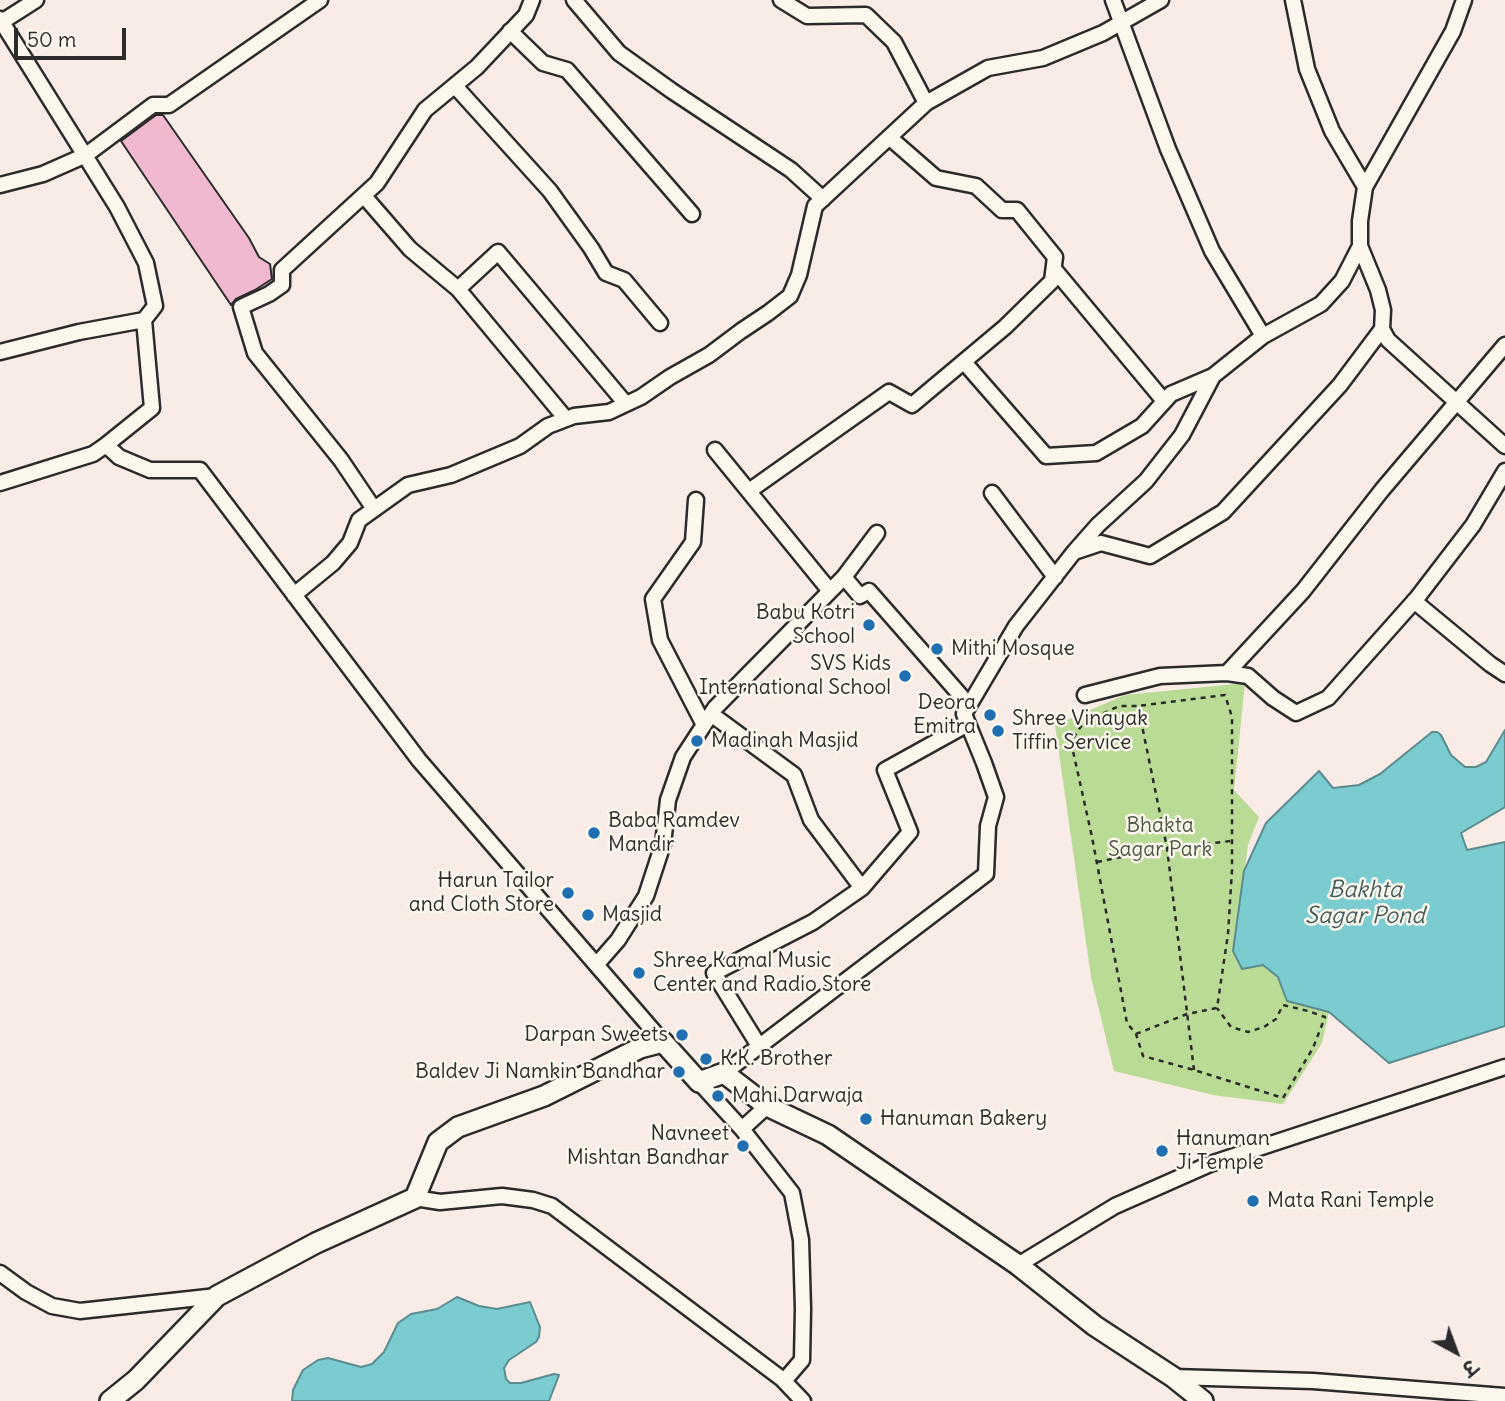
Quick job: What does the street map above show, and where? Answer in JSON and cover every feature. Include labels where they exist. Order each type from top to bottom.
[{"type":"street","points":[[0,352],[79,332],[144,320],[155,306],[146,263],[117,207],[0,22],[36,0]]},
{"type":"street","points":[[0,185],[43,174],[86,155],[153,104],[169,105],[320,0]]},
{"type":"street","points":[[374,509],[341,460],[255,353],[241,307],[269,295],[282,285],[282,270],[377,183],[425,110],[477,67],[526,15],[532,0]]},
{"type":"street","points":[[574,0],[619,53],[791,170],[823,199]]},
{"type":"street","points":[[781,0],[807,16],[865,7],[894,41],[926,103]]},
{"type":"street","points":[[1113,0],[1168,149],[1212,251],[1264,336]]},
{"type":"street","points":[[294,595],[333,563],[350,544],[359,520],[408,485],[452,475],[520,446],[548,426],[574,416],[609,412],[641,397],[709,355],[790,296],[799,275],[815,206],[926,103],[988,68],[1043,58],[1103,33],[1161,0]]},
{"type":"street","points":[[1293,0],[1307,69],[1332,131],[1365,187]]},
{"type":"street","points":[[1464,0],[1453,31],[1365,187],[1360,221],[1360,246],[1378,290],[1383,310],[1382,329],[1388,340],[1505,446]]},
{"type":"street","points":[[510,31],[543,63],[567,70],[692,214]]},
{"type":"street","points":[[455,86],[550,191],[606,273],[624,280],[660,323]]},
{"type":"street","points":[[749,491],[889,392],[912,405],[1005,327],[1052,281],[1055,257],[1017,210],[1002,210],[976,186],[936,178],[889,137]]},
{"type":"street","points":[[364,196],[410,249],[458,289],[566,419]]},
{"type":"street","points":[[964,362],[1046,456],[1096,453],[1142,426],[1171,394],[1213,376],[1264,336],[1321,304],[1342,281],[1360,246]]},
{"type":"street","points":[[458,289],[498,252],[625,404]]},
{"type":"street","points":[[1054,269],[1164,401]]},
{"type":"street","points":[[0,483],[93,454],[152,408],[144,320]]},
{"type":"street","points":[[1074,552],[1101,543],[1150,556],[1223,512],[1340,385],[1382,329]]},
{"type":"street","points":[[1227,673],[1303,591],[1456,401],[1500,362],[1505,345]]},
{"type":"street","points":[[699,1082],[724,1073],[986,874],[988,826],[996,797],[964,714],[1016,626],[1098,525],[1146,481],[1182,435],[1213,376]]},
{"type":"street","points":[[106,445],[119,457],[150,470],[200,470],[419,760],[663,1042],[742,1129],[792,1193],[801,1240],[802,1360],[784,1381]]},
{"type":"street","points":[[715,450],[830,591]]},
{"type":"street","points":[[1085,695],[1160,676],[1227,673],[1248,676],[1273,698],[1296,713],[1328,698],[1414,601],[1473,525],[1505,471]]},
{"type":"street","points":[[992,493],[1055,576]]},
{"type":"street","points":[[696,500],[693,542],[653,599],[660,640],[707,720],[794,775],[811,820],[862,888]]},
{"type":"street","points":[[597,964],[618,940],[646,896],[663,844],[668,800],[683,757],[707,720],[715,708],[844,577],[877,533]]},
{"type":"street","points":[[844,577],[860,596],[869,591],[969,705]]},
{"type":"street","points":[[1414,601],[1505,674]]},
{"type":"street","points":[[759,1046],[713,973],[813,922],[862,888],[911,832],[885,770],[968,724]]},
{"type":"street","points":[[415,1198],[438,1142],[458,1127],[544,1096],[640,1048],[663,1042]]},
{"type":"street","points":[[1018,1265],[1115,1206],[1210,1164],[1505,1067]]},
{"type":"street","points":[[724,1073],[767,1106],[828,1135],[1018,1265],[1095,1326],[1173,1377],[1203,1401]]},
{"type":"street","points":[[742,1129],[767,1106]]},
{"type":"street","points":[[110,1401],[136,1380],[217,1296],[316,1243],[415,1198],[439,1202],[502,1196],[533,1200],[552,1206],[784,1381],[803,1401]]},
{"type":"street","points":[[0,1273],[26,1292],[52,1306],[80,1311],[217,1296]]},
{"type":"street","points":[[1173,1377],[1313,1381],[1505,1396]]},
{"type":"path","points":[[1225,695],[1231,717],[1232,870],[1228,934],[1217,1008],[1231,1027],[1248,1031],[1264,1027],[1276,1019],[1283,1005],[1325,1017],[1313,1048],[1283,1098],[1143,1056],[1136,1034],[1127,1023],[1071,742],[1083,723],[1119,706],[1138,706],[1225,695]]},
{"type":"path","points":[[1138,706],[1167,848],[1194,1070]]},
{"type":"path","points":[[1097,862],[1167,848],[1231,841]]},
{"type":"path","points":[[1136,1034],[1186,1014],[1217,1008]]},
{"type":"green space","name":"Bhakta Sagar Park","points":[[1245,683],[1234,790],[1259,817],[1248,845],[1233,951],[1263,965],[1278,977],[1287,1001],[1329,1012],[1322,1043],[1283,1104],[1213,1095],[1114,1071],[1091,977],[1055,725],[1125,695]]},
{"type":"water","name":"Bakhta Sagar Pond","points":[[1505,730],[1505,807],[1461,833],[1467,850],[1505,842],[1505,1026],[1389,1063],[1329,1012],[1287,1001],[1278,977],[1263,965],[1242,969],[1233,951],[1244,871],[1266,823],[1319,771],[1333,788],[1359,785],[1380,774],[1432,732],[1441,735],[1451,755],[1465,767],[1476,767],[1486,762]]},
{"type":"water","points":[[457,1297],[479,1306],[497,1309],[530,1302],[540,1327],[539,1337],[536,1342],[509,1360],[504,1368],[506,1379],[510,1383],[521,1383],[559,1375],[549,1401],[292,1401],[293,1390],[303,1370],[318,1360],[328,1358],[361,1367],[372,1364],[384,1352],[398,1323],[411,1314],[437,1309]]},
{"type":"building","points":[[156,115],[163,115],[249,238],[259,257],[270,264],[272,279],[236,299],[231,305],[121,141]]},
{"type":"place","name":"Babu Kotri School","points":[[869,625]]},
{"type":"place","name":"Mithi Mosque","points":[[937,649]]},
{"type":"place","name":"SVS Kids International School","points":[[905,676]]},
{"type":"place","name":"Deora Emitra","points":[[990,715]]},
{"type":"place","name":"Shree Vinayak Tiffin Service","points":[[998,731]]},
{"type":"place","name":"Madinah Masjid","points":[[697,741]]},
{"type":"place","name":"Baba Ramdev Mandir","points":[[594,833]]},
{"type":"place","name":"Harun Tailor and Cloth Store","points":[[568,893]]},
{"type":"place","name":"Masjid","points":[[588,915]]},
{"type":"place","name":"Shree Kamal Music Center and Radio Store","points":[[639,973]]},
{"type":"place","name":"Darpan Sweets","points":[[682,1035]]},
{"type":"place","name":"K.K. Brother","points":[[706,1059]]},
{"type":"place","name":"Baldev Ji Namkin Bandhar","points":[[679,1072]]},
{"type":"place","name":"Mahi Darwaja","points":[[718,1096]]},
{"type":"place","name":"Hanuman Bakery","points":[[866,1119]]},
{"type":"place","name":"Navneet Mishtan Bandhar","points":[[743,1146]]},
{"type":"place","name":"Hanuman Ji Temple","points":[[1162,1151]]},
{"type":"place","name":"Mata Rani Temple","points":[[1253,1201]]}]
